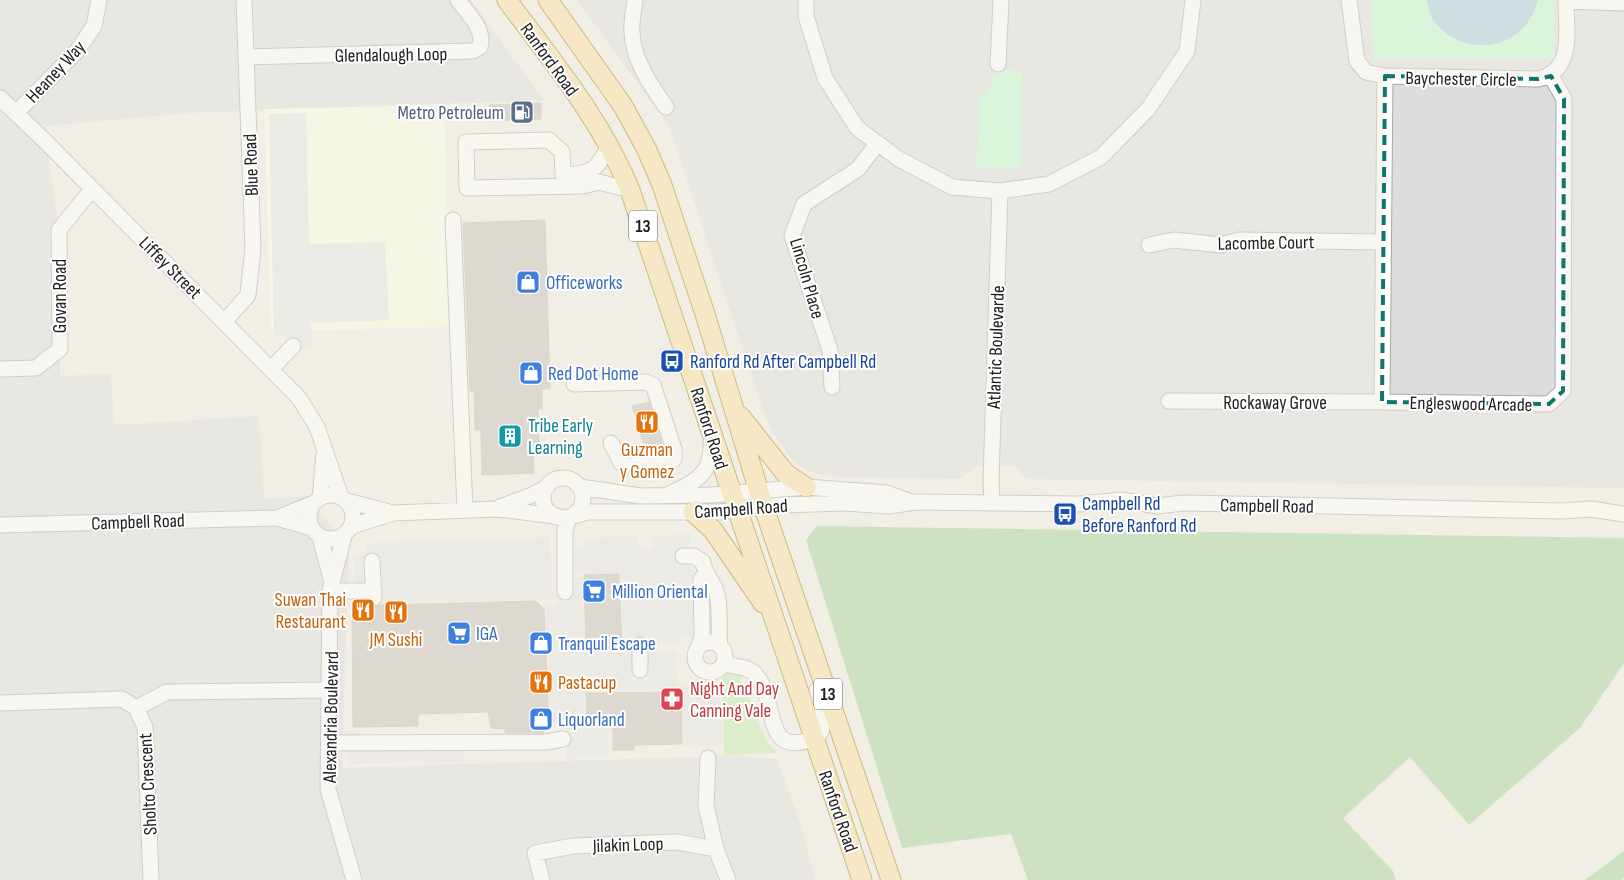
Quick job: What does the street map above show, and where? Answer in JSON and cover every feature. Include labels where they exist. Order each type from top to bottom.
[{"type":"main road","name":"Ranford Road","points":[[507,0],[573,88],[609,146],[630,190],[737,511],[750,540],[862,880]]},
{"type":"main road","name":"Ranford Road","points":[[548,0],[623,106],[646,148],[675,223],[705,314],[761,499],[891,880]]},
{"type":"main road","points":[[731,405],[786,474],[806,487]]},
{"type":"main road","points":[[692,512],[713,530],[776,622]]},
{"type":"street","name":"Heaney Way","points":[[16,113],[77,51],[94,26],[99,0]]},
{"type":"street","name":"Blue Road","points":[[225,322],[248,294],[253,248],[244,0]]},
{"type":"street","name":"Glendalough Loop","points":[[246,58],[473,51],[480,47],[482,38],[479,29],[458,0]]},
{"type":"street","points":[[635,0],[632,32],[638,62],[666,107]]},
{"type":"street","points":[[806,0],[806,16],[825,78],[857,128],[899,159],[952,187],[1000,191],[1049,184],[1101,158],[1148,109],[1187,51],[1192,0]]},
{"type":"street","points":[[998,64],[1001,0]]},
{"type":"street","name":"Baychester Circle","points":[[1349,0],[1357,61],[1366,72],[1385,76],[1538,80],[1551,76]]},
{"type":"street","points":[[1551,76],[1563,62],[1566,40],[1566,0],[1624,2]]},
{"type":"street","points":[[1382,402],[1385,76]]},
{"type":"street","name":"Engleswood Arcade","points":[[1382,402],[1549,404],[1562,391],[1564,99],[1551,76]]},
{"type":"street","name":"Liffey Street","points":[[0,98],[299,398],[317,427],[344,499]]},
{"type":"street","points":[[609,146],[601,164],[588,173],[563,175],[562,152],[549,140],[466,142],[467,188],[583,186],[599,182],[630,190]]},
{"type":"street","name":"Lincoln Place","points":[[832,387],[830,350],[792,236],[804,204],[858,169],[877,144]]},
{"type":"street","name":"Govan Road","points":[[0,369],[36,368],[60,348],[59,230],[92,189]]},
{"type":"street","name":"Atlantic Boulevarde","points":[[992,502],[991,471],[1000,191]]},
{"type":"street","points":[[454,220],[465,510]]},
{"type":"street","name":"Lacombe Court","points":[[1149,245],[1174,240],[1220,245],[1239,240],[1383,242]]},
{"type":"street","points":[[272,369],[293,346]]},
{"type":"street","points":[[574,384],[646,382],[653,385],[674,449],[674,459],[664,464],[627,466],[621,463],[611,443]]},
{"type":"street","name":"Rockaway Grove","points":[[1169,401],[1382,402]]},
{"type":"street","name":"Campbell Road","points":[[663,496],[691,483],[709,464],[712,457],[711,430]]},
{"type":"street","name":"Liffey Street","points":[[317,500],[325,449]]},
{"type":"street","points":[[563,519],[581,508],[583,501],[580,487],[574,482],[563,478],[551,482],[547,487],[544,500],[546,507],[563,519],[569,556],[565,592]]},
{"type":"street","name":"Campbell Road","points":[[496,509],[547,487]]},
{"type":"street","name":"Campbell Road","points":[[580,487],[641,496],[731,493],[761,499],[889,506],[911,502],[1079,504],[1122,500],[1157,506],[1184,503],[1562,511],[1591,509],[1624,514]]},
{"type":"street","name":"Campbell Road","points":[[277,518],[317,500],[334,495],[393,513],[496,509],[563,519],[588,512],[737,511],[761,499],[806,487],[887,492],[911,502]]},
{"type":"street","points":[[344,499],[354,514],[348,531]]},
{"type":"street","points":[[316,532],[309,516],[317,500]]},
{"type":"street","name":"Campbell Road","points":[[0,525],[277,518],[332,539],[393,513]]},
{"type":"street","name":"Alexandria Boulevard","points":[[331,586],[348,531]]},
{"type":"street","name":"Alexandria Boulevard","points":[[316,532],[331,586],[328,789],[354,880]]},
{"type":"street","points":[[683,556],[694,556],[703,562],[704,574],[701,579],[702,636],[694,654],[696,671],[714,672],[724,663],[725,654],[720,646],[718,594],[712,581],[704,574]]},
{"type":"street","points":[[331,586],[374,595],[372,561]]},
{"type":"street","points":[[699,646],[712,642],[720,646]]},
{"type":"street","points":[[640,645],[640,670]]},
{"type":"street","points":[[724,663],[754,672],[764,684],[776,734],[787,743],[798,743],[814,738],[821,732],[825,716],[815,685],[818,664]]},
{"type":"street","points":[[136,708],[167,692],[330,690]]},
{"type":"street","name":"Sholto Crescent","points":[[0,703],[122,699],[136,708],[145,727],[151,880]]},
{"type":"street","points":[[329,743],[544,742],[563,738]]},
{"type":"street","points":[[708,758],[706,806],[716,849],[728,880]]},
{"type":"street","name":"Jilakin Loop","points":[[542,880],[535,853],[573,846],[678,842],[716,849]]},
{"type":"highlighted area","points":[[1385,76],[1538,79],[1551,76],[1564,99],[1563,391],[1549,404],[1382,402]]},
{"type":"shaded area","points":[[0,0],[471,0],[544,100],[189,113],[46,126],[46,142],[59,230],[60,376],[111,374],[114,425],[259,416],[264,499],[307,496],[349,548],[342,768],[726,756],[777,759],[802,828],[815,880],[0,880]]},
{"type":"shaded area","points":[[577,0],[1624,0],[1624,488],[1027,479],[1015,466],[977,465],[960,479],[838,477],[814,473],[796,465],[773,434],[763,411],[670,128]]},
{"type":"shaded area","points":[[444,105],[451,327],[271,331],[264,109]]},
{"type":"shaded area","points":[[306,113],[309,244],[385,242],[389,320],[311,323],[312,349],[302,350],[286,343],[285,336],[274,336],[269,114]]},
{"type":"shaded area","points":[[690,534],[694,637],[683,637],[683,643],[623,644],[621,573],[572,574],[571,550],[583,549],[583,538],[638,536],[639,548],[653,548],[652,536]]},
{"type":"shaded area","points":[[550,537],[553,599],[368,603],[368,584],[355,584],[354,557],[367,556],[366,543]]},
{"type":"shaded area","points":[[582,578],[584,653],[676,651],[678,688],[584,691],[585,720],[608,720],[609,758],[566,759],[564,720],[550,720],[546,605],[557,605],[556,579]]},
{"type":"shaded area","points":[[720,683],[722,745],[684,746],[682,684]]},
{"type":"shaded area","points":[[464,734],[464,761],[349,764],[349,736]]},
{"type":"green space","points":[[1371,0],[1554,0],[1554,60],[1373,60]]},
{"type":"green space","points":[[994,69],[1022,71],[1021,170],[977,168],[979,100],[993,84]]},
{"type":"green space","points":[[817,526],[1624,538],[1624,663],[1580,728],[1469,825],[1410,757],[1343,818],[1393,871],[1396,880],[1028,880],[1011,834],[902,848],[806,540]]},
{"type":"green space","points":[[741,671],[741,680],[767,742],[778,753],[724,755],[722,673]]},
{"type":"green space","points":[[1624,851],[1624,877],[1621,880],[1585,880]]},
{"type":"water","points":[[1426,0],[1538,0],[1532,16],[1522,29],[1509,38],[1495,44],[1480,45],[1465,43],[1450,36],[1434,22]]},
{"type":"building","points":[[541,103],[541,119],[490,121],[489,105]]},
{"type":"building","points":[[545,220],[550,389],[542,389],[542,409],[538,409],[539,442],[533,442],[534,473],[482,475],[481,430],[475,430],[474,391],[470,391],[463,223]]},
{"type":"building","points":[[649,402],[663,447],[646,452],[632,406]]},
{"type":"building","points":[[619,574],[622,648],[586,649],[584,575]]},
{"type":"building","points":[[536,601],[544,609],[549,728],[544,728],[544,733],[505,733],[505,729],[491,728],[488,712],[418,714],[418,726],[353,727],[352,606],[374,607],[380,605]]},
{"type":"building","points":[[681,692],[682,744],[634,745],[634,750],[613,750],[613,728],[609,728],[609,719],[587,719],[586,693]]},
{"type":"place","name":"Metro Petroleum","points":[[522,112]]},
{"type":"place","name":"Officeworks","points":[[528,282]]},
{"type":"place","name":"Ranford Rd After Campbell Rd","points":[[672,361]]},
{"type":"place","name":"Red Dot Home","points":[[531,373]]},
{"type":"place","name":"Guzman y Gomez","points":[[647,422]]},
{"type":"place","name":"Tribe Early Learning","points":[[510,436]]},
{"type":"place","name":"Campbell Rd Before Ranford Rd","points":[[1065,514]]},
{"type":"place","name":"Million Oriental","points":[[594,591]]},
{"type":"place","name":"Suwan Thai Restaurant","points":[[363,610]]},
{"type":"place","name":"JM Sushi","points":[[396,612]]},
{"type":"place","name":"IGA","points":[[459,633]]},
{"type":"place","name":"Tranquil Escape","points":[[541,643]]},
{"type":"place","name":"Pastacup","points":[[541,682]]},
{"type":"place","name":"Night And Day Canning Vale","points":[[672,699]]},
{"type":"place","name":"Liquorland","points":[[541,719]]}]
